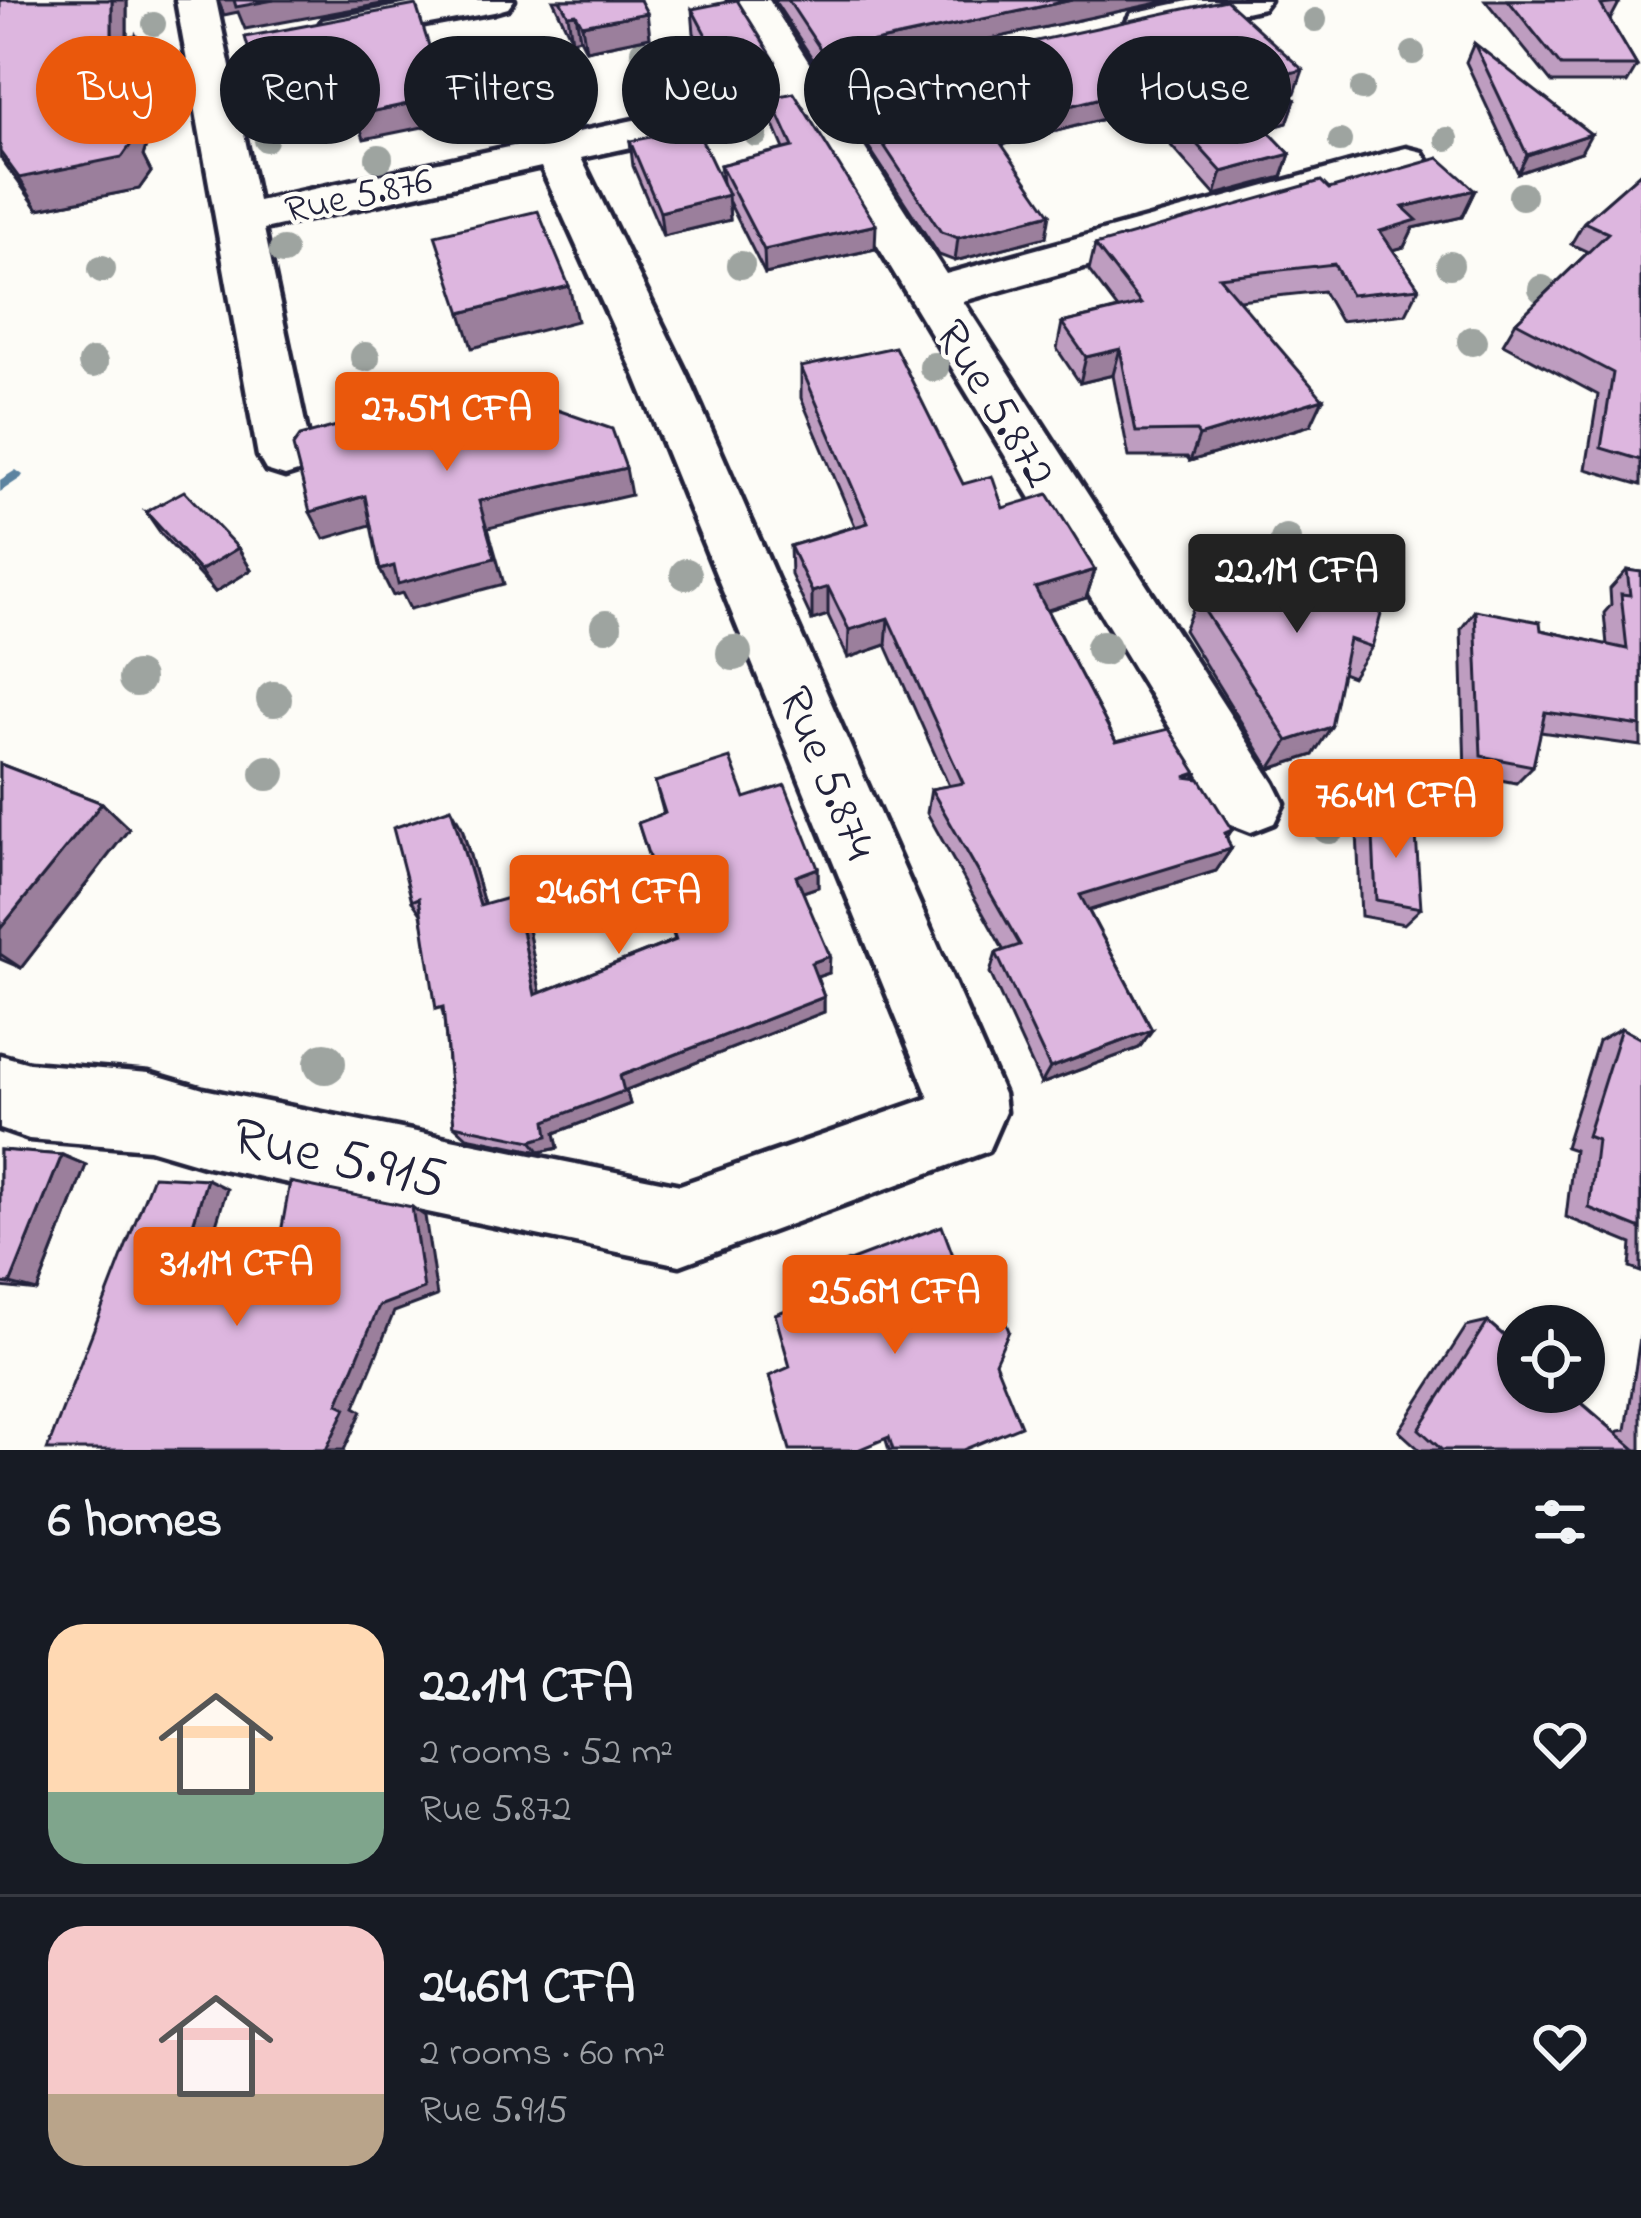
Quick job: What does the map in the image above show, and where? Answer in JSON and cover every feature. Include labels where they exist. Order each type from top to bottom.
[{"type":"street","points":[[196,0],[228,49],[241,218],[285,456]]},
{"type":"street","points":[[299,36],[494,0]]},
{"type":"street","name":"Rue 5.872","points":[[749,0],[804,91]]},
{"type":"street","points":[[1110,30],[1250,0]]},
{"type":"street","name":"Rue 5.876","points":[[241,218],[804,97]]},
{"type":"street","name":"Rue 5.872","points":[[837,144],[1251,802]]},
{"type":"street","name":"Rue 5.874","points":[[555,150],[662,377],[966,1094],[968,1112],[962,1124],[680,1225]]},
{"type":"street","points":[[931,294],[1406,162]]},
{"type":"street","name":"Rue 5.915","points":[[0,1092],[29,1101],[149,1111],[203,1127],[680,1225]]},
{"type":"building","points":[[0,0],[112,0],[112,36],[36,36],[36,144],[131,144],[122,157],[19,178],[0,152]]},
{"type":"building","points":[[234,0],[274,0],[236,7]]},
{"type":"building","points":[[560,0],[640,0],[647,13],[582,25],[576,14],[568,15]]},
{"type":"building","points":[[737,0],[759,36],[706,36],[692,9]]},
{"type":"building","points":[[788,0],[1072,0],[903,36],[812,36]]},
{"type":"building","points":[[1226,0],[1266,36],[1097,36],[1097,99],[1073,105],[1073,36],[1060,36]]},
{"type":"building","points":[[1508,0],[1617,0],[1619,3],[1601,5],[1637,66],[1561,66]]},
{"type":"building","points":[[416,5],[426,36],[404,36],[404,105],[380,110],[380,36],[250,36]]},
{"type":"building","points":[[1474,43],[1591,134],[1527,155]]},
{"type":"building","points":[[794,93],[804,109],[804,144],[826,144],[876,225],[764,250],[720,165],[793,147],[780,118],[780,96]]},
{"type":"building","points":[[631,144],[704,144],[728,195],[660,212]]},
{"type":"building","points":[[883,144],[1001,144],[1050,214],[958,238],[941,232]]},
{"type":"building","points":[[1197,144],[1281,144],[1290,154],[1222,172]]},
{"type":"building","points":[[1439,158],[1475,190],[1403,207],[1417,220],[1380,231],[1419,288],[1351,295],[1334,264],[1219,277],[1323,399],[1199,436],[1196,431],[1136,432],[1120,349],[1086,357],[1062,323],[1141,304],[1095,245],[1321,181],[1329,189]]},
{"type":"building","points":[[1641,172],[1641,460],[1601,448],[1613,373],[1516,322],[1608,233],[1584,222]]},
{"type":"building","points":[[538,211],[569,286],[461,313],[435,235]]},
{"type":"building","points":[[895,347],[963,484],[992,476],[1003,508],[1048,494],[1095,570],[1035,588],[1116,742],[1169,729],[1197,773],[1185,777],[1200,779],[1232,830],[1225,833],[1231,849],[1080,895],[1152,1030],[1050,1068],[996,953],[1020,945],[931,789],[963,783],[888,618],[849,630],[828,587],[812,592],[790,546],[868,523],[801,367]]},
{"type":"building","points":[[520,397],[612,429],[626,468],[479,501],[495,558],[398,584],[394,566],[380,570],[365,496],[310,512],[293,446],[300,436],[434,399],[440,416]]},
{"type":"building","points":[[184,491],[238,548],[200,571],[146,512]]},
{"type":"building","points":[[1330,561],[1390,582],[1372,647],[1349,639],[1331,727],[1288,741],[1197,599],[1224,583]]},
{"type":"building","points":[[1627,570],[1641,572],[1641,726],[1545,712],[1533,766],[1481,756],[1475,610],[1540,622],[1541,630],[1627,649],[1621,594],[1630,595]]},
{"type":"building","points":[[730,758],[745,798],[785,785],[818,868],[796,876],[830,956],[811,963],[824,997],[620,1076],[624,1091],[546,1121],[548,1136],[531,1141],[454,1125],[443,1007],[436,1009],[419,898],[412,901],[393,828],[451,808],[480,906],[515,896],[535,995],[676,940],[638,823],[665,813],[655,782]]},
{"type":"building","points":[[0,764],[102,803],[0,929]]},
{"type":"building","points":[[1372,814],[1415,821],[1421,908],[1376,900]]},
{"type":"building","points":[[1621,1028],[1641,1039],[1641,1229],[1589,1208],[1597,1140],[1587,1136]]},
{"type":"building","points":[[0,1150],[62,1155],[10,1284],[0,1283]]},
{"type":"building","points":[[153,1176],[207,1179],[179,1269],[273,1278],[290,1182],[412,1207],[424,1289],[379,1306],[338,1404],[346,1408],[326,1450],[47,1450]]},
{"type":"building","points":[[942,1226],[966,1290],[996,1300],[1009,1331],[995,1362],[1021,1426],[963,1450],[893,1450],[889,1437],[858,1450],[790,1450],[769,1376],[790,1367],[775,1314],[844,1289],[836,1266]]},
{"type":"building","points":[[1488,1322],[1497,1330],[1497,1413],[1593,1413],[1636,1450],[1442,1450],[1419,1429]]},
{"type":"waterway","points":[[0,487],[16,475]]}]
